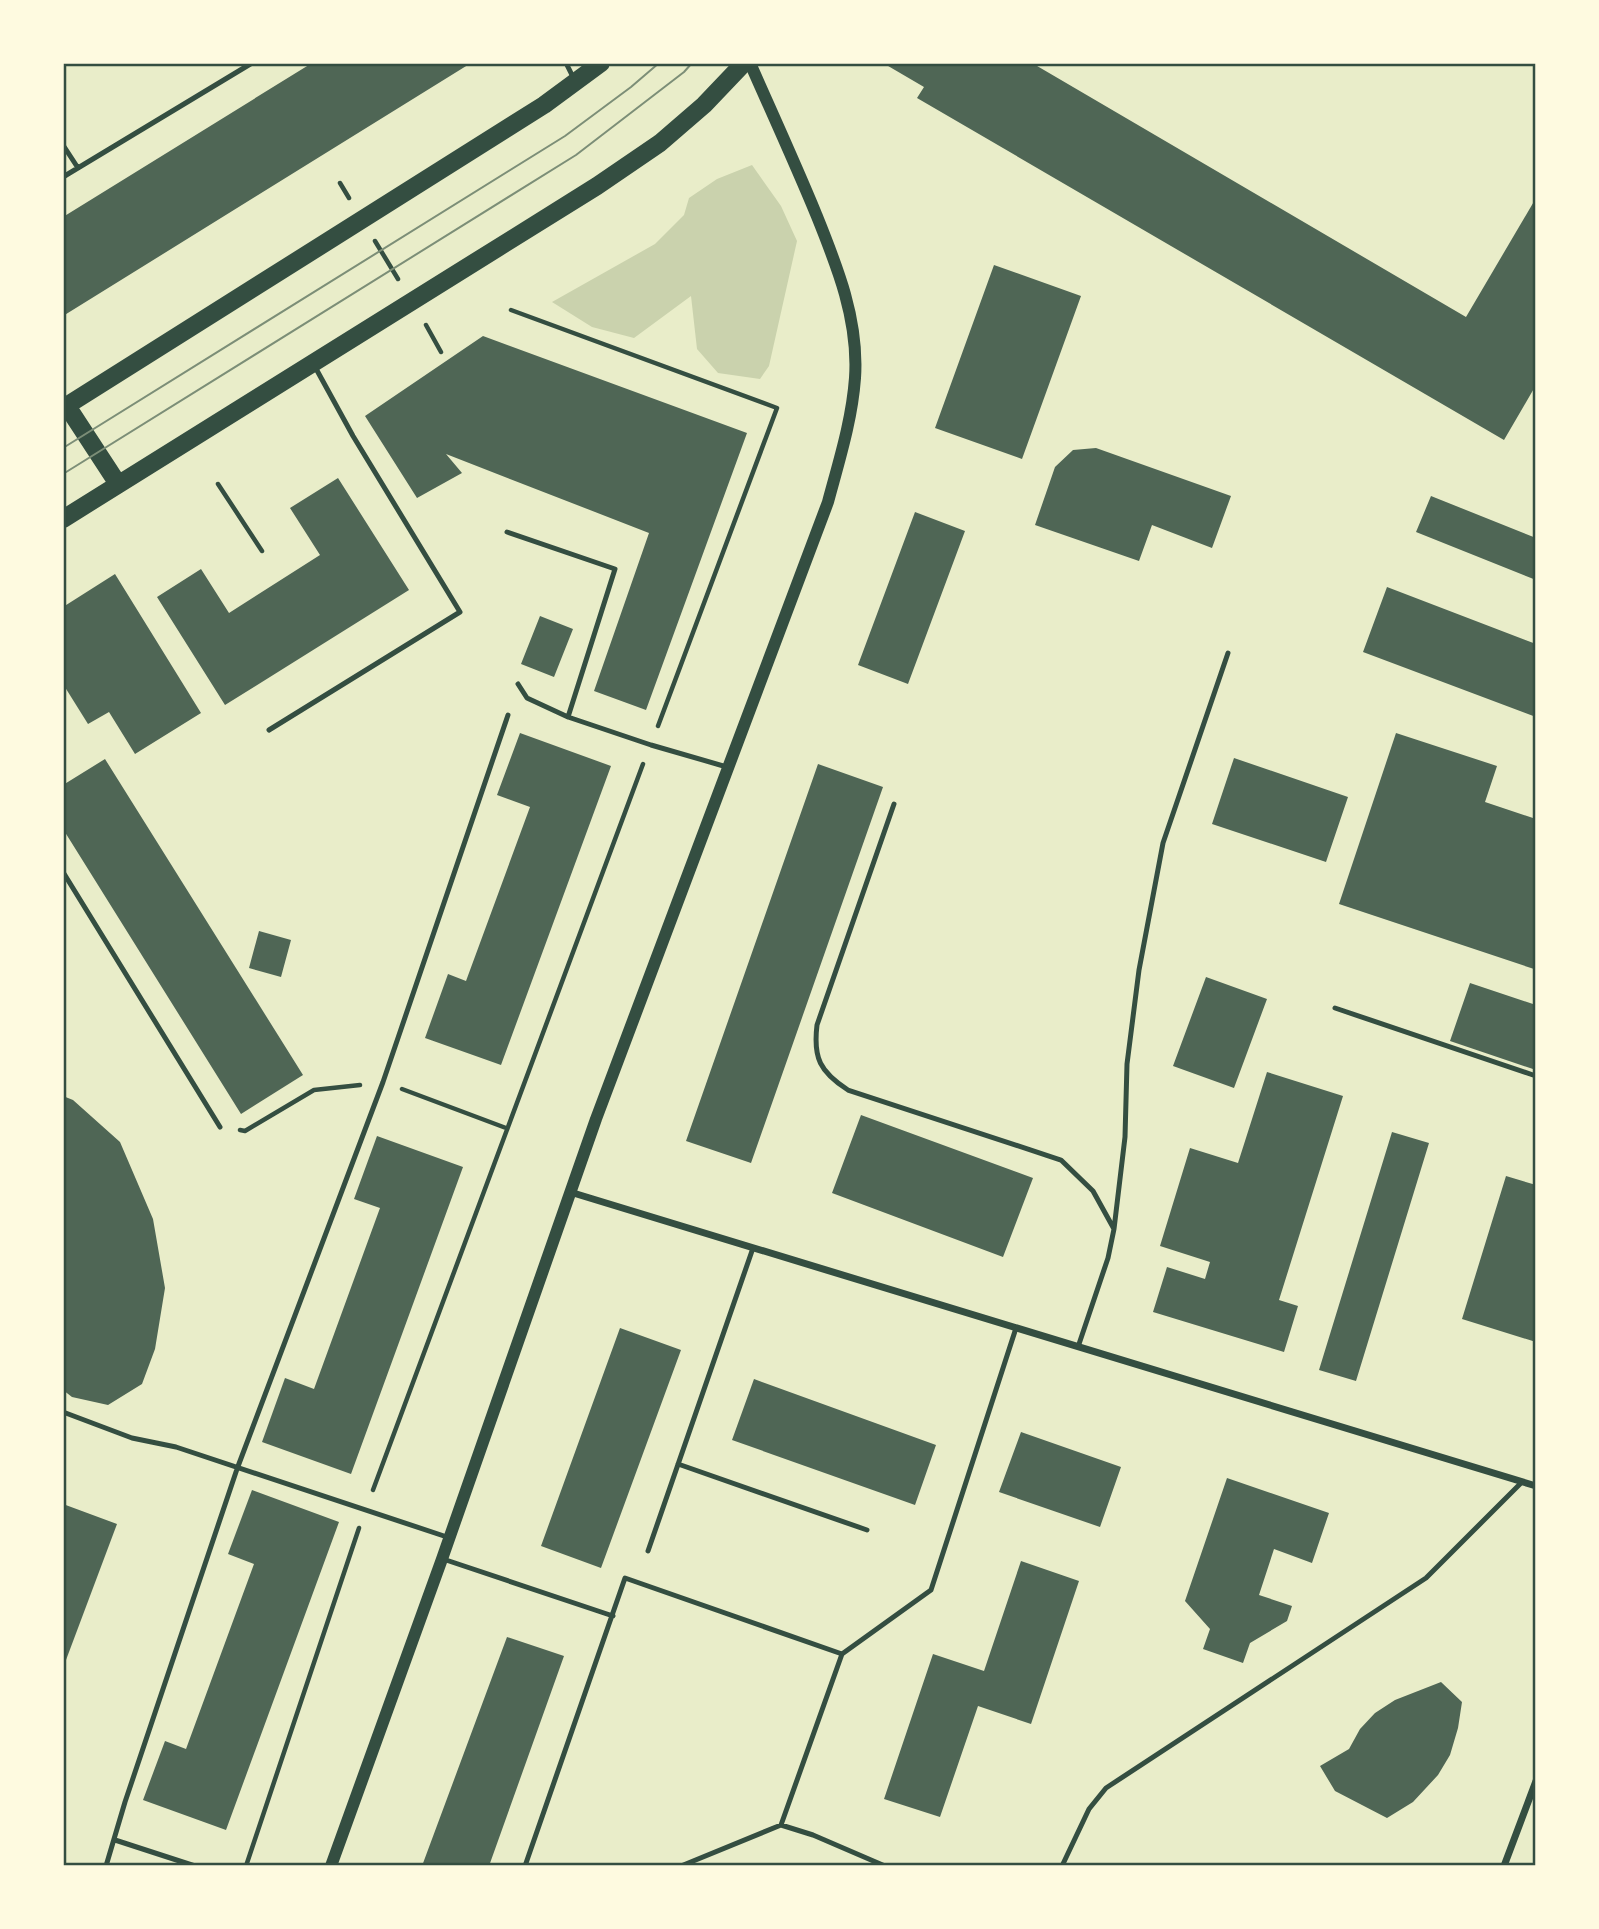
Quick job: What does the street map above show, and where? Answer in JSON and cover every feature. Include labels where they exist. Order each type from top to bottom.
[{"type":"main road","points":[[118,484],[65,407],[576,82],[601,63]]},
{"type":"main road","points":[[63,519],[597,186],[660,143],[704,105],[744,63]]},
{"type":"street","points":[[331,1866],[450,1538],[570,1192],[828,502],[848,428],[855,376],[852,325],[842,277],[750,63]]},
{"type":"street","points":[[570,1192],[1536,1486]]},
{"type":"street","points":[[1504,1866],[1536,1780]]},
{"type":"lane","points":[[63,177],[252,63]]},
{"type":"lane","points":[[565,63],[576,82]]},
{"type":"lane","points":[[63,145],[78,168]]},
{"type":"lane","points":[[269,730],[460,612],[313,363]]},
{"type":"lane","points":[[508,532],[615,569],[568,717]]},
{"type":"lane","points":[[1078,1347],[1108,1258],[1114,1229],[1125,1137],[1127,1063],[1139,970],[1163,843],[1228,653]]},
{"type":"lane","points":[[518,684],[527,698],[568,717],[727,767]]},
{"type":"lane","points":[[106,1866],[237,1469],[383,1082],[508,715]]},
{"type":"lane","points":[[894,804],[817,1025],[814,1046],[820,1065],[831,1079],[848,1090],[1061,1160],[1093,1191],[1114,1229]]},
{"type":"lane","points":[[63,873],[220,1127]]},
{"type":"lane","points":[[1335,1008],[1536,1076]]},
{"type":"lane","points":[[648,1551],[753,1248]]},
{"type":"lane","points":[[781,1825],[842,1654],[931,1590],[1016,1328]]},
{"type":"lane","points":[[63,1412],[132,1438],[176,1447],[450,1538]]},
{"type":"lane","points":[[678,1464],[867,1530]]},
{"type":"lane","points":[[1062,1866],[1089,1809],[1106,1788],[1426,1578],[1522,1482]]},
{"type":"lane","points":[[442,1559],[613,1616]]},
{"type":"lane","points":[[525,1866],[625,1578],[842,1654]]},
{"type":"lane","points":[[681,1866],[781,1825],[813,1835],[885,1866]]},
{"type":"lane","points":[[115,1840],[195,1866]]},
{"type":"path","points":[[340,183],[441,352]]},
{"type":"path","points":[[246,1866],[365,1511],[776,408],[511,310]]},
{"type":"path","points":[[218,484],[262,551]]},
{"type":"path","points":[[220,1127],[244,1131],[314,1090],[383,1082],[506,1128]]},
{"type":"green space","points":[[752,165],[781,206],[797,241],[769,366],[760,379],[718,373],[697,349],[691,296],[634,338],[592,327],[552,302],[655,244],[684,215],[689,198],[717,179]]},
{"type":"building","points":[[312,63],[471,63],[63,316],[63,217]]},
{"type":"building","points":[[883,63],[1032,63],[1466,317],[1536,198],[1536,385],[1504,440],[917,98],[924,87]]},
{"type":"building","points":[[994,265],[1081,296],[1022,459],[935,428]]},
{"type":"building","points":[[483,336],[747,433],[646,710],[594,691],[649,533],[446,454],[462,473],[417,498],[365,416]]},
{"type":"building","points":[[1096,448],[1231,496],[1212,548],[1152,525],[1139,561],[1035,525],[1055,467],[1073,450]]},
{"type":"building","points":[[338,478],[409,590],[225,705],[157,597],[201,569],[229,613],[320,555],[290,508]]},
{"type":"building","points":[[1431,496],[1536,538],[1536,580],[1416,532]]},
{"type":"building","points":[[915,512],[965,531],[908,684],[858,665]]},
{"type":"building","points":[[115,574],[201,713],[135,754],[109,712],[88,724],[63,684],[63,607]]},
{"type":"building","points":[[1387,587],[1536,644],[1536,717],[1363,652]]},
{"type":"building","points":[[540,616],[573,629],[554,677],[521,664]]},
{"type":"building","points":[[520,733],[611,766],[501,1065],[425,1038],[448,974],[466,981],[530,807],[497,795]]},
{"type":"building","points":[[1396,733],[1497,766],[1485,802],[1536,819],[1534,969],[1339,904]]},
{"type":"building","points":[[1234,758],[1348,797],[1326,862],[1212,824]]},
{"type":"building","points":[[105,759],[303,1075],[241,1114],[63,829],[63,785]]},
{"type":"building","points":[[818,764],[883,787],[751,1163],[686,1141]]},
{"type":"building","points":[[259,931],[291,940],[281,977],[249,968]]},
{"type":"building","points":[[1206,977],[1267,999],[1234,1088],[1173,1066]]},
{"type":"building","points":[[1470,983],[1536,1005],[1536,1070],[1450,1041]]},
{"type":"building","points":[[1267,1072],[1343,1096],[1279,1300],[1298,1306],[1284,1352],[1153,1312],[1167,1267],[1205,1279],[1210,1262],[1160,1246],[1190,1148],[1238,1163]]},
{"type":"building","points":[[63,1096],[73,1100],[120,1142],[153,1219],[165,1288],[155,1349],[142,1384],[108,1405],[72,1397],[63,1390]]},
{"type":"building","points":[[861,1115],[1033,1178],[1003,1257],[832,1193]]},
{"type":"building","points":[[1392,1132],[1429,1143],[1356,1381],[1319,1370]]},
{"type":"building","points":[[377,1136],[463,1167],[351,1474],[262,1442],[285,1378],[314,1389],[380,1208],[354,1199]]},
{"type":"building","points":[[1506,1176],[1536,1185],[1536,1342],[1462,1319]]},
{"type":"building","points":[[620,1328],[681,1350],[601,1568],[541,1546]]},
{"type":"building","points":[[754,1379],[936,1445],[915,1505],[732,1440]]},
{"type":"building","points":[[1021,1432],[1121,1467],[1100,1527],[999,1492]]},
{"type":"building","points":[[1227,1478],[1329,1513],[1312,1563],[1274,1549],[1259,1595],[1292,1606],[1287,1621],[1250,1643],[1243,1663],[1203,1649],[1210,1629],[1185,1601]]},
{"type":"building","points":[[252,1490],[339,1522],[226,1830],[143,1800],[165,1741],[186,1749],[254,1564],[228,1554]]},
{"type":"building","points":[[63,1504],[117,1524],[63,1668]]},
{"type":"building","points":[[1021,1561],[1079,1581],[1031,1724],[978,1706],[940,1817],[884,1799],[933,1654],[984,1671]]},
{"type":"building","points":[[507,1637],[564,1656],[489,1866],[422,1866]]},
{"type":"building","points":[[1441,1682],[1462,1702],[1458,1728],[1450,1755],[1438,1775],[1413,1802],[1387,1818],[1335,1791],[1320,1766],[1349,1749],[1360,1729],[1375,1713],[1395,1700]]},
{"type":"tram line","points":[[63,448],[565,136],[659,63]]},
{"type":"tram line","points":[[63,474],[576,155],[692,63]]}]
